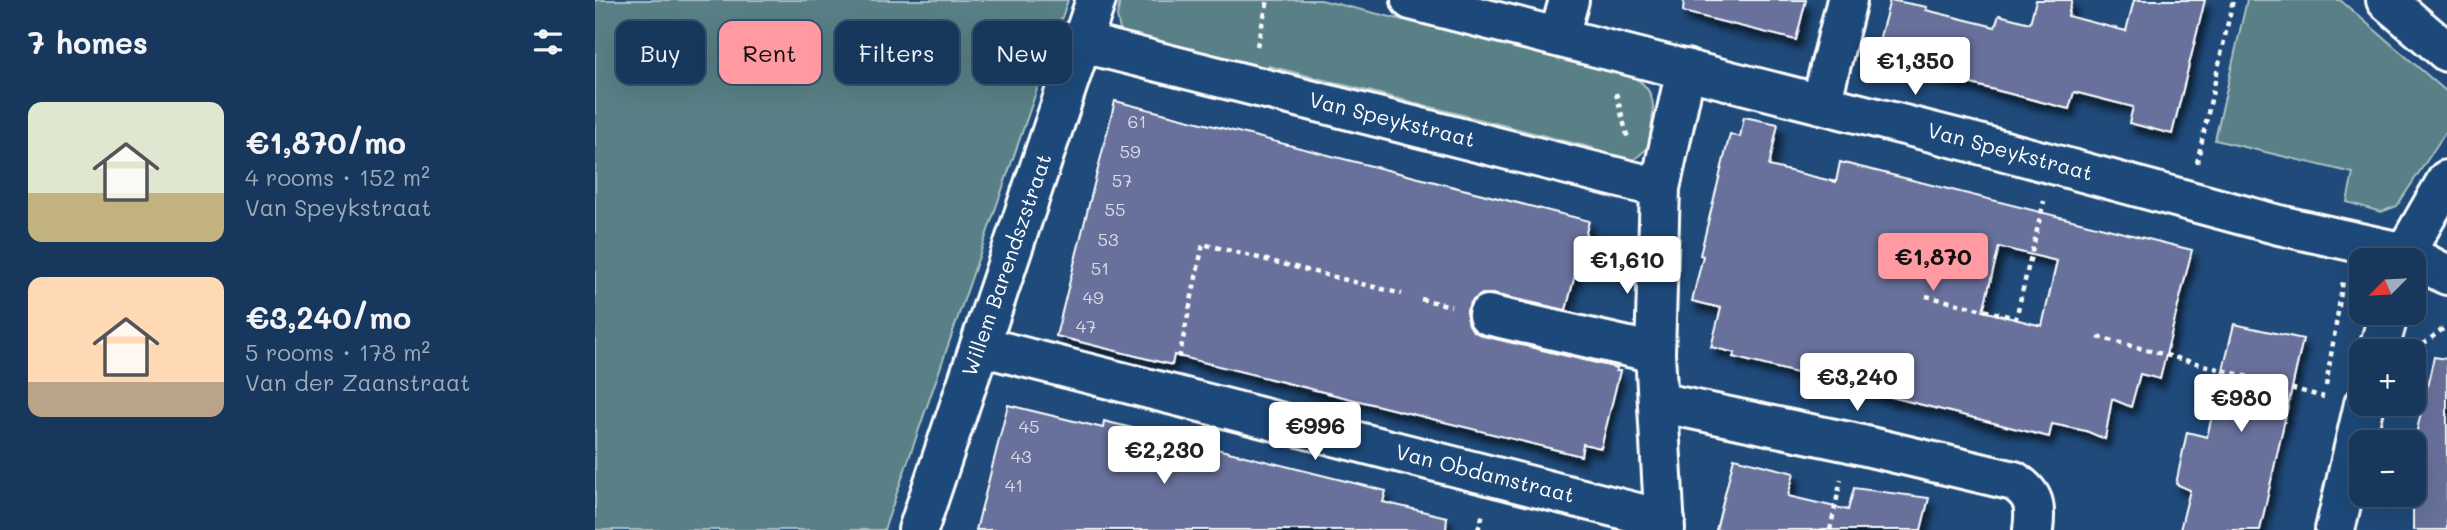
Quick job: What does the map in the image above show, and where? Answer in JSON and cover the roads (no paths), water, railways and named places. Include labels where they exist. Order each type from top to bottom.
[{"type":"street","name":"Willem Barendszstraat","points":[[918,530],[1096,0]]},
{"type":"street","name":"Van Speykstraat","points":[[1411,0],[2053,163],[2373,248]]},
{"type":"street","points":[[1559,36],[1569,0]]},
{"type":"street","points":[[1821,104],[1847,0]]},
{"type":"street","points":[[2386,0],[2447,52]]},
{"type":"street","name":"Van Speykstraat","points":[[1083,43],[1645,184]]},
{"type":"street","points":[[1665,525],[1645,184],[1686,69]]},
{"type":"street","points":[[2409,248],[2447,180]]},
{"type":"street","name":"Van Speykstraat","points":[[2426,266],[2447,275]]},
{"type":"street","points":[[1487,315],[1655,353]]},
{"type":"street","name":"Van Obdamstraat","points":[[980,346],[1665,525]]},
{"type":"street","points":[[1658,402],[1849,442],[2014,481],[2028,490],[2036,510],[2033,530]]},
{"type":"street","points":[[2335,530],[2361,416]]}]
